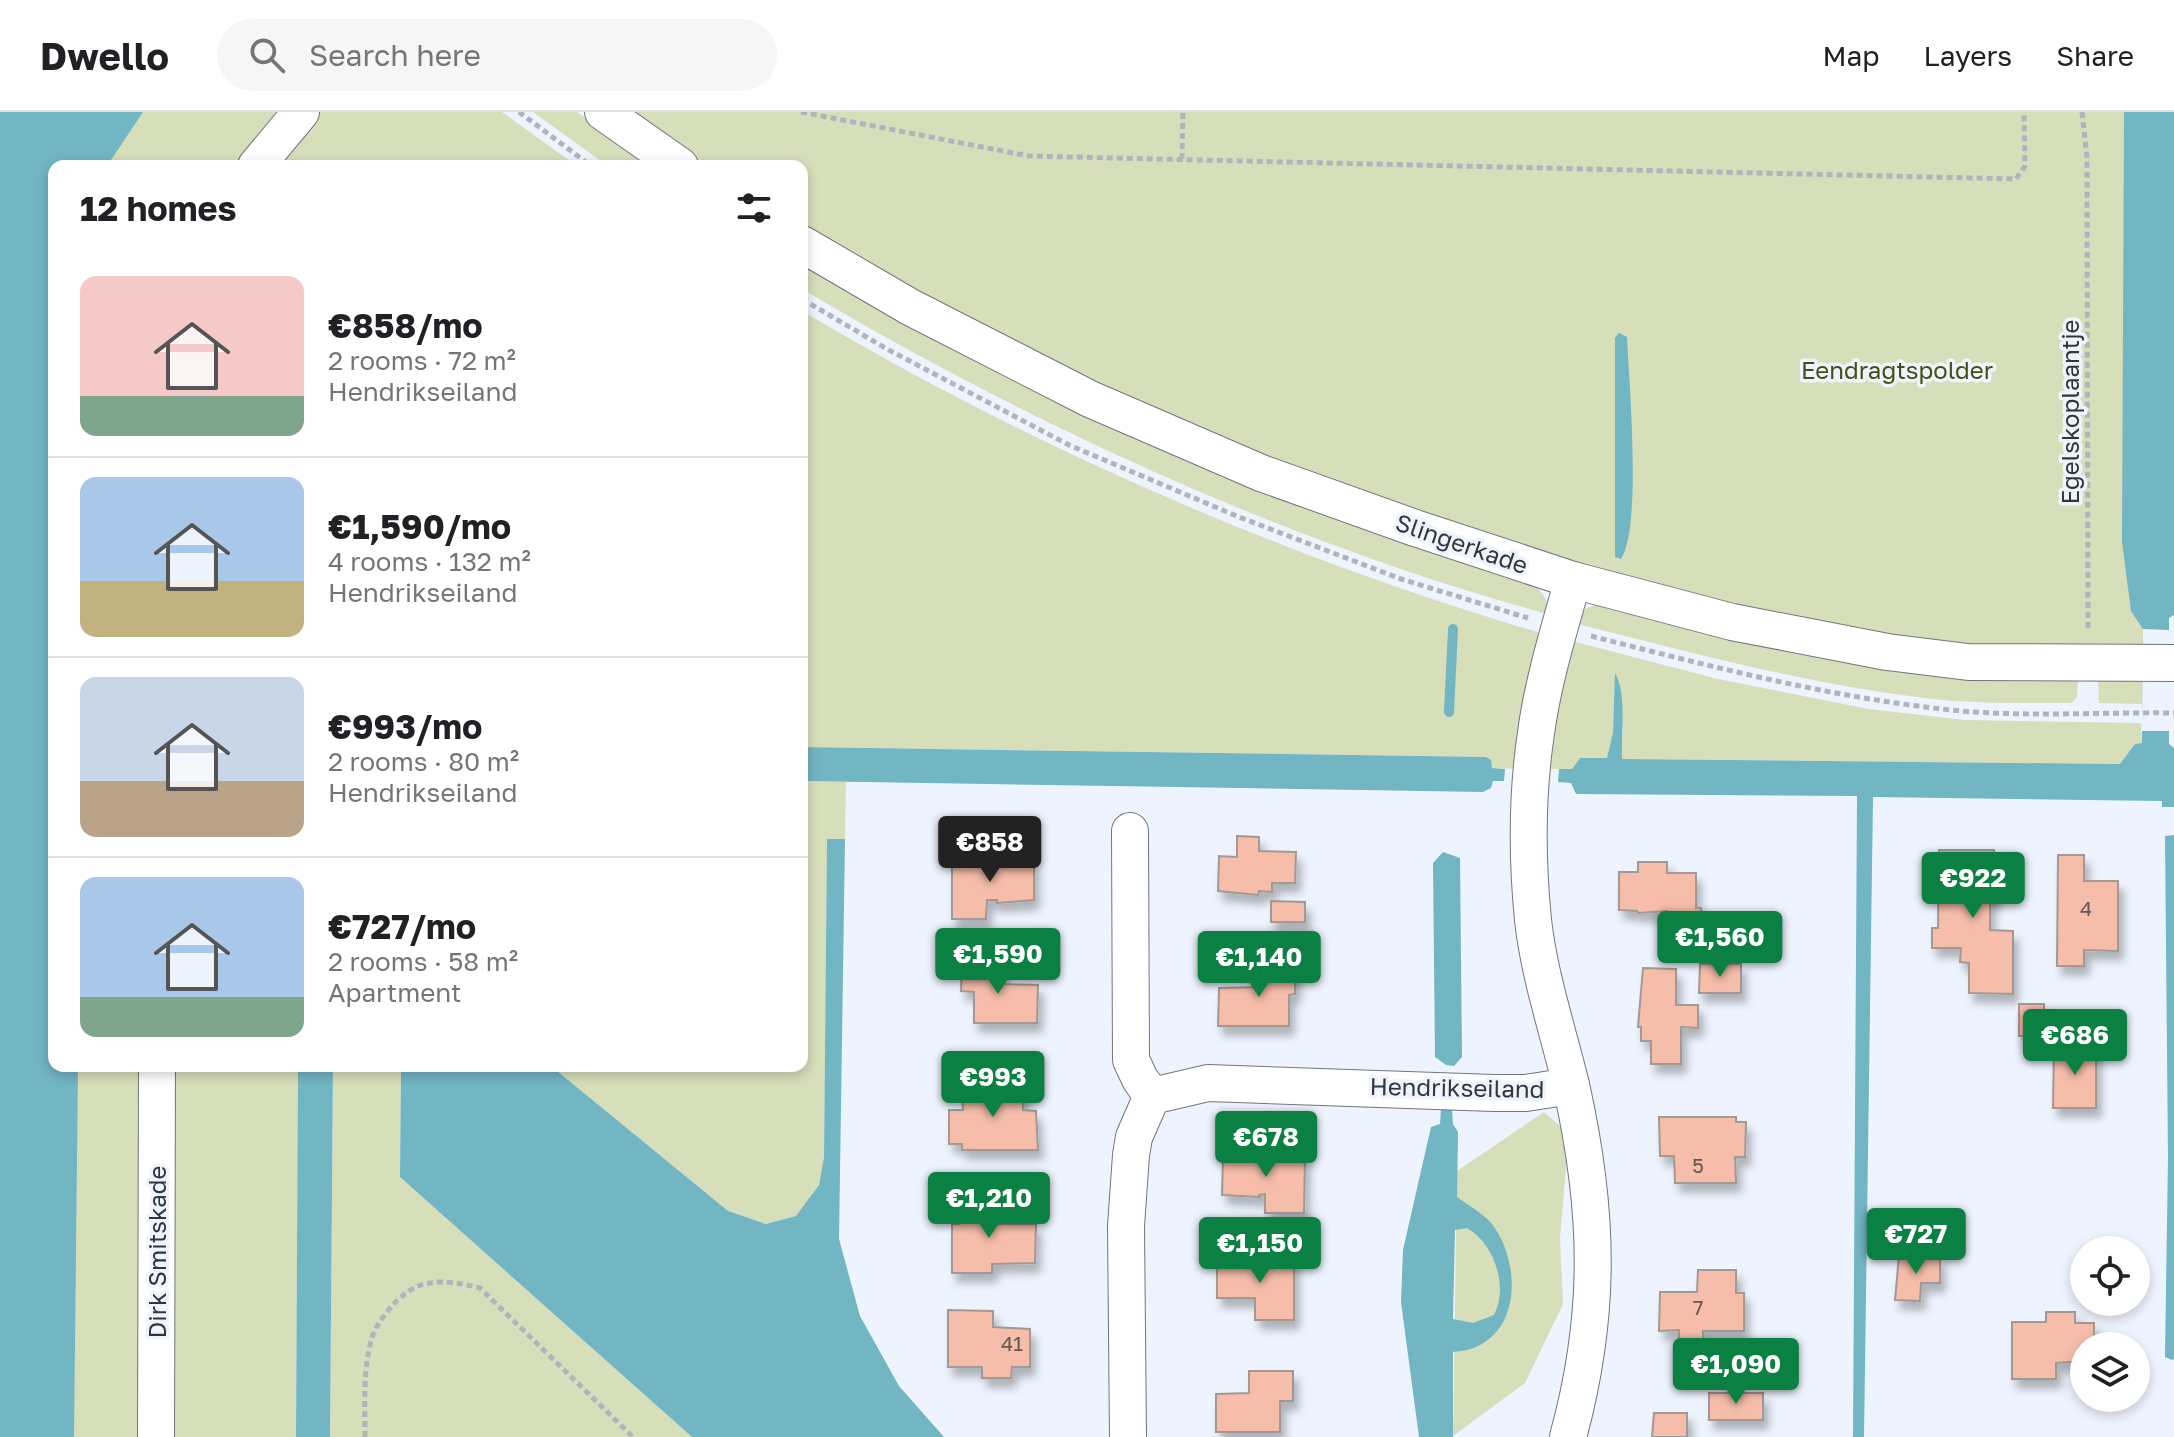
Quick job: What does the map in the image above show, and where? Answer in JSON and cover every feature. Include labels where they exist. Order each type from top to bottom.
[{"type":"street","points":[[261,160],[301,112]]},
{"type":"street","points":[[603,112],[671,160]]},
{"type":"street","name":"Slingerkade","points":[[808,248],[910,307],[1090,399],[1161,430],[1261,473],[1573,580],[1732,622],[1887,652],[1968,662],[2173,663]]},
{"type":"street","name":"Hendrikseiland","points":[[1568,1437],[1589,1342],[1593,1228],[1585,1154],[1533,922],[1530,792],[1542,700],[1573,580]]},
{"type":"street","points":[[1128,1437],[1126,1226],[1134,1137],[1152,1096],[1131,1060],[1130,831]]},
{"type":"street","name":"Dirk Smitskade","points":[[156,1437],[157,1072]]},
{"type":"street","name":"Hendrikseiland","points":[[1152,1096],[1208,1083],[1494,1093],[1526,1093],[1571,1086]]},
{"type":"path","points":[[519,112],[583,160]]},
{"type":"path","points":[[801,112],[1029,156],[2016,179],[2025,166],[2024,112]]},
{"type":"path","points":[[1182,159],[1183,112]]},
{"type":"path","name":"Egelskoplaantje","points":[[2082,112],[2087,157],[2087,713],[2174,713]]},
{"type":"path","points":[[365,1437],[366,1371],[370,1342],[379,1323],[411,1288],[428,1282],[452,1281],[480,1288],[633,1437]]},
{"type":"green space","points":[[0,112],[117,150],[143,112],[282,112],[241,160],[48,160],[48,1072],[141,1072],[140,1437],[0,1437]]},
{"type":"green space","points":[[320,112],[502,112],[569,160],[278,160]]},
{"type":"green space","points":[[533,112],[577,112],[646,160],[600,160]]},
{"type":"green space","name":"Eendragtspolder","points":[[623,112],[2157,112],[2143,650],[1971,647],[1889,640],[1622,579],[1266,460],[1098,387],[917,295],[808,231],[808,160],[694,160]]},
{"type":"green space","points":[[808,262],[1530,581],[1546,600],[1547,614],[1450,585],[1258,516],[1071,433],[890,340],[808,292]]},
{"type":"green space","points":[[808,314],[980,409],[1163,496],[1352,571],[1544,634],[1518,769],[1492,768],[1486,757],[808,747]]},
{"type":"green space","points":[[1599,603],[2078,678],[2077,697],[2071,703],[1961,701],[1880,692],[1793,676],[1578,624],[1585,609]]},
{"type":"green space","points":[[1568,640],[1718,679],[1869,709],[1965,720],[2141,723],[2142,743],[2135,744],[2121,764],[1621,759],[1623,730],[1616,674],[1613,732],[1607,758],[1580,758],[1572,769],[1546,769]]},
{"type":"green space","points":[[2098,679],[2143,679],[2142,704],[2099,703]]},
{"type":"green space","points":[[808,781],[846,782],[845,839],[827,840],[824,1157],[819,1185],[797,1216],[766,1224],[728,1211],[558,1072],[808,1072]]},
{"type":"green space","points":[[171,1072],[298,1072],[296,1437],[170,1437]]},
{"type":"green space","points":[[333,1072],[401,1072],[400,1177],[692,1437],[330,1437]]},
{"type":"green space","points":[[1544,1112],[1569,1134],[1560,1238],[1563,1304],[1525,1383],[1453,1436],[1457,1171]]},
{"type":"water","points":[[0,112],[143,112],[111,160],[48,160],[48,1072],[78,1072],[74,1437],[0,1437]]},
{"type":"water","points":[[2124,112],[2174,112],[2174,615],[2169,618],[2169,744],[2174,748],[2174,807],[2162,807],[2162,801],[1873,797],[1864,1437],[1853,1437],[1857,796],[1576,794],[1571,783],[1558,782],[1559,769],[1572,769],[1580,758],[1607,758],[1613,732],[1615,673],[1622,703],[1622,759],[2120,764],[2135,744],[2142,743],[2143,629],[2131,611],[2122,542]]},
{"type":"water","points":[[1619,333],[1627,337],[1633,453],[1631,517],[1621,559],[1615,557],[1615,338]]},
{"type":"water","points":[[808,747],[1486,757],[1491,760],[1492,768],[1505,769],[1504,781],[1493,781],[1491,788],[1483,792],[808,781]]},
{"type":"water","points":[[2174,835],[2172,1360],[2165,1357],[2168,1157],[2165,836]]},
{"type":"water","points":[[827,839],[845,839],[839,1239],[860,1316],[899,1386],[944,1437],[692,1437],[400,1177],[401,1072],[558,1072],[728,1211],[766,1224],[796,1216],[819,1185],[824,1157]]},
{"type":"water","points":[[1443,852],[1460,858],[1462,1057],[1454,1066],[1446,1065],[1435,1057],[1433,863]]},
{"type":"water","points":[[298,1072],[333,1072],[330,1437],[296,1437]]},
{"type":"water","points":[[1441,1109],[1452,1109],[1453,1124],[1458,1132],[1457,1197],[1489,1220],[1501,1238],[1511,1272],[1512,1290],[1503,1322],[1493,1336],[1475,1347],[1453,1352],[1453,1437],[1419,1437],[1401,1302],[1403,1250],[1431,1127],[1440,1124]],"holes":[[[1467,1228],[1477,1235],[1496,1267],[1500,1292],[1494,1315],[1473,1323],[1453,1319],[1455,1230]]]},
{"type":"pier","points":[[2143,629],[2169,630],[2169,731],[2142,731]]},
{"type":"building","points":[[1237,836],[1259,837],[1259,851],[1296,852],[1295,883],[1272,883],[1272,892],[1259,891],[1258,895],[1218,891],[1219,856],[1237,857]]},
{"type":"building","points":[[1939,850],[1994,850],[1995,900],[1990,900],[1990,930],[2013,931],[2013,994],[1969,993],[1969,963],[1960,962],[1961,948],[1932,948],[1932,928],[1938,928]]},
{"type":"building","points":[[986,852],[1016,852],[1016,862],[1034,862],[1034,900],[997,903],[997,900],[987,900],[986,919],[952,919],[952,862],[986,862]]},
{"type":"building","points":[[2058,855],[2084,855],[2084,881],[2118,881],[2118,951],[2084,950],[2084,966],[2057,966]]},
{"type":"building","points":[[1638,862],[1667,862],[1667,873],[1696,873],[1696,908],[1701,908],[1701,929],[1667,929],[1667,911],[1638,913],[1619,910],[1619,872],[1638,872]]},
{"type":"building","points":[[1271,901],[1305,902],[1305,922],[1271,922]]},
{"type":"building","points":[[962,962],[1000,962],[1000,984],[1038,985],[1037,1023],[974,1023],[974,992],[961,991]]},
{"type":"building","points":[[1700,964],[1741,964],[1741,993],[1699,993]]},
{"type":"building","points":[[1256,965],[1295,966],[1295,994],[1289,995],[1289,1026],[1218,1026],[1219,988],[1256,987]]},
{"type":"building","points":[[1643,968],[1676,969],[1676,1005],[1698,1005],[1698,1028],[1681,1027],[1681,1064],[1651,1064],[1651,1041],[1641,1041],[1641,1027],[1638,1027]]},
{"type":"building","points":[[2019,1004],[2044,1004],[2044,1035],[2019,1036]]},
{"type":"building","points":[[2054,1045],[2096,1045],[2096,1108],[2053,1108]]},
{"type":"building","points":[[961,1084],[1023,1084],[1023,1110],[1036,1111],[1038,1150],[962,1150],[962,1144],[949,1144],[949,1110],[963,1110]]},
{"type":"building","points":[[1659,1117],[1736,1117],[1736,1122],[1746,1122],[1745,1157],[1735,1157],[1736,1183],[1675,1183],[1674,1156],[1660,1156]]},
{"type":"building","points":[[1241,1146],[1271,1146],[1271,1157],[1305,1156],[1304,1213],[1265,1213],[1265,1194],[1260,1197],[1222,1195],[1223,1156],[1242,1156]]},
{"type":"building","points":[[959,1202],[998,1202],[998,1224],[1036,1224],[1035,1263],[992,1264],[992,1273],[952,1273],[952,1224],[959,1224]]},
{"type":"building","points":[[1899,1256],[1940,1257],[1940,1283],[1921,1283],[1920,1301],[1895,1300]]},
{"type":"building","points":[[1217,1259],[1294,1259],[1294,1320],[1255,1320],[1255,1298],[1217,1298]]},
{"type":"building","points":[[1698,1270],[1736,1270],[1736,1293],[1744,1293],[1744,1331],[1703,1331],[1703,1340],[1679,1340],[1679,1330],[1659,1331],[1660,1292],[1697,1292]]},
{"type":"building","points":[[948,1310],[993,1311],[993,1327],[1030,1329],[1030,1367],[1012,1367],[1011,1378],[982,1378],[982,1367],[948,1367]]},
{"type":"building","points":[[2046,1312],[2070,1312],[2070,1316],[2075,1316],[2075,1323],[2094,1323],[2094,1332],[2070,1332],[2070,1362],[2056,1363],[2056,1379],[2012,1379],[2012,1322],[2046,1322]]},
{"type":"building","points":[[1249,1371],[1293,1371],[1293,1401],[1280,1401],[1280,1432],[1216,1432],[1216,1394],[1249,1393]]},
{"type":"building","points":[[1709,1393],[1763,1393],[1763,1420],[1709,1420]]},
{"type":"building","points":[[1654,1413],[1687,1413],[1687,1437],[1652,1437]]},
{"type":"waterway","points":[[1449,712],[1453,629]]}]
